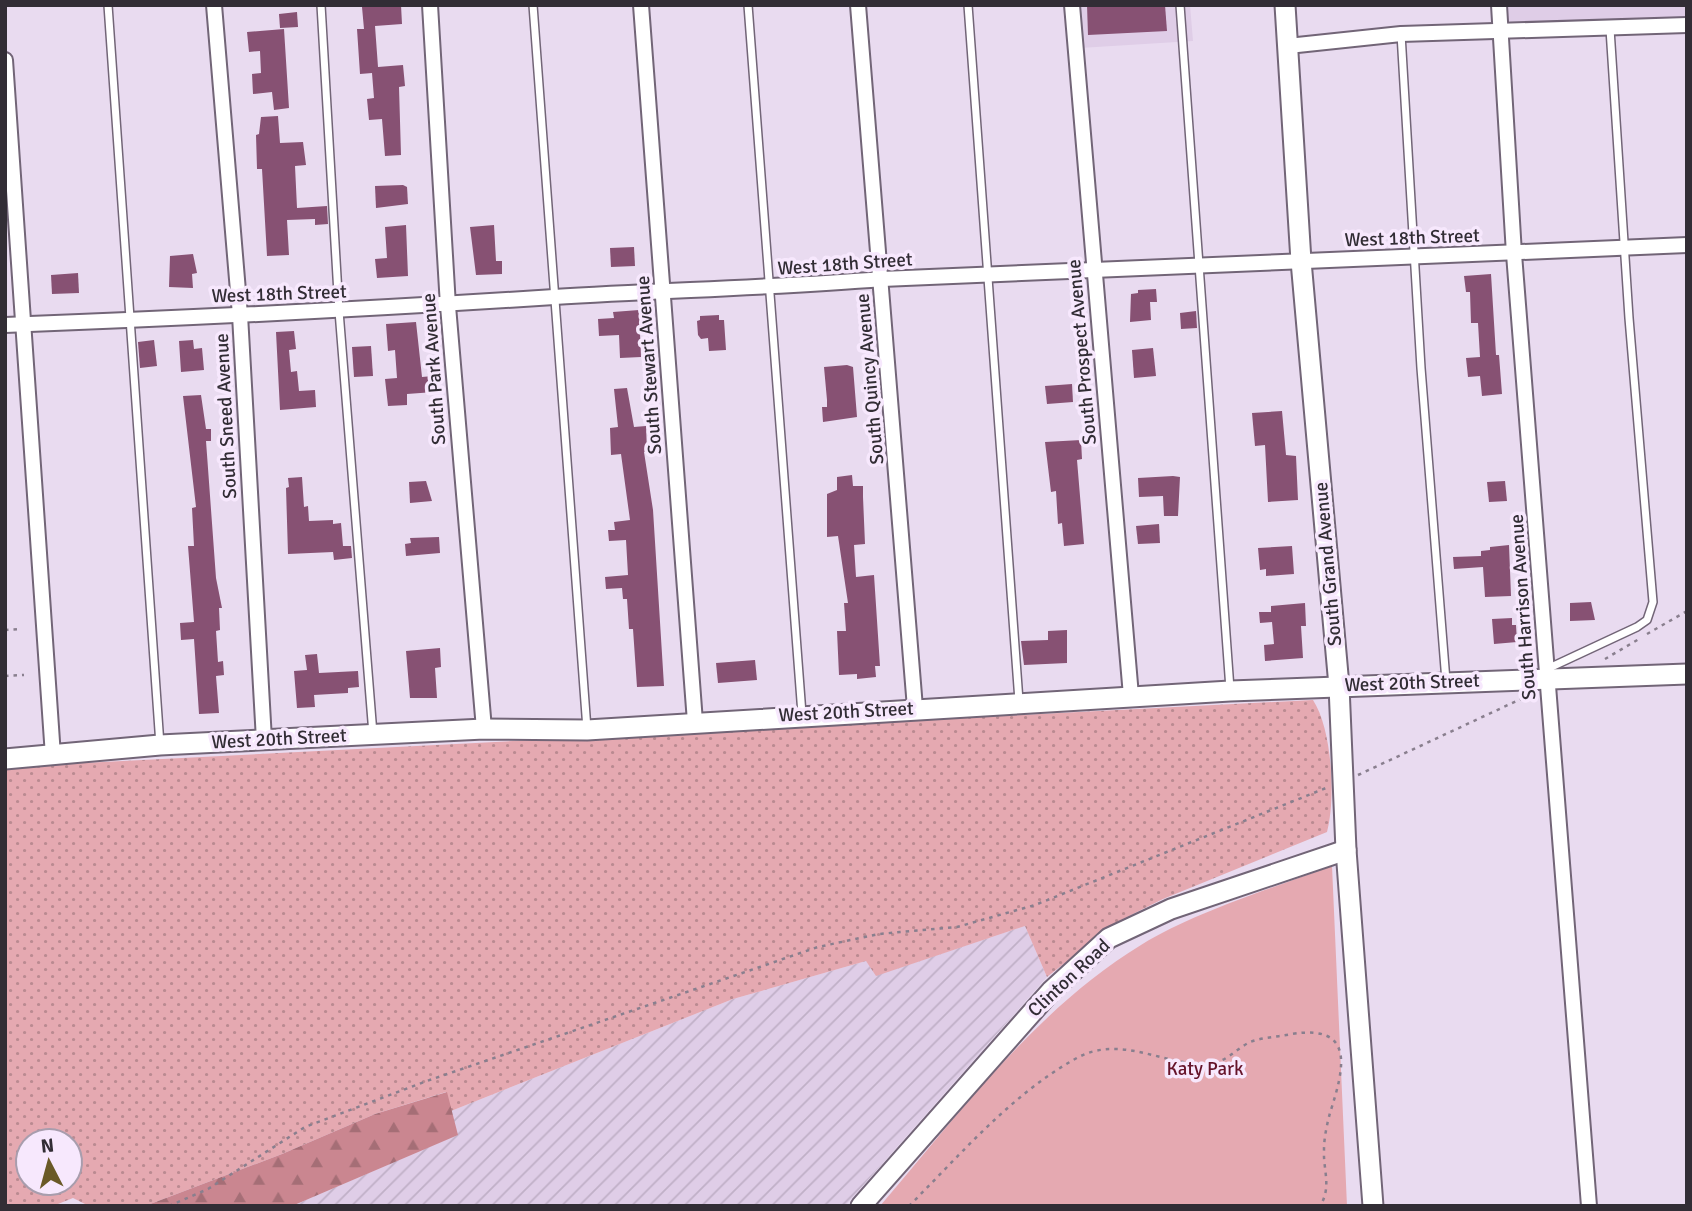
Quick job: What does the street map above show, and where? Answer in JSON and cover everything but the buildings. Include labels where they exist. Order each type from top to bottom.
[{"type":"street","name":"South Sneed Avenue","points":[[214,5],[240,315],[264,740]]},
{"type":"street","name":"South Park Avenue","points":[[430,5],[448,306],[484,729]]},
{"type":"street","name":"South Stewart Avenue","points":[[641,5],[695,722]]},
{"type":"street","name":"South Quincy Avenue","points":[[858,5],[915,708]]},
{"type":"street","name":"South Prospect Avenue","points":[[1072,5],[1131,696]]},
{"type":"street","name":"South Grand Avenue","points":[[1285,5],[1301,261],[1339,686],[1346,850],[1373,1206]]},
{"type":"street","name":"South Harrison Avenue","points":[[1499,5],[1514,254],[1589,1206]]},
{"type":"street","points":[[1287,46],[1401,34],[1687,25]]},
{"type":"street","points":[[5,60],[53,756]]},
{"type":"street","name":"West 18th Street","points":[[5,325],[448,306],[554,297],[770,288],[882,279],[1687,245]]},
{"type":"street","name":"West 20th Street","points":[[5,759],[160,745],[484,729],[587,730],[802,714],[1131,696],[1446,681],[1687,674]]},
{"type":"street","name":"Clinton Road","points":[[861,1206],[1051,991],[1109,938],[1171,909],[1346,850]]},
{"type":"lane","points":[[108,5],[160,745]]},
{"type":"lane","points":[[321,5],[339,311],[373,735]]},
{"type":"lane","points":[[533,5],[587,730]]},
{"type":"lane","points":[[748,5],[802,714]]},
{"type":"lane","points":[[968,5],[1019,702]]},
{"type":"lane","points":[[1180,5],[1230,691]]},
{"type":"lane","points":[[1548,678],[1637,627],[1647,620],[1652,611],[1610,29]]},
{"type":"lane","points":[[1401,34],[1414,257],[1446,681]]},
{"type":"path","points":[[1598,663],[1687,611]]},
{"type":"path","points":[[5,630],[20,629]]},
{"type":"path","points":[[5,676],[24,674]]},
{"type":"path","points":[[169,1206],[208,1189],[306,1127],[424,1082],[818,947],[879,934],[957,927],[1035,905],[1343,781],[1548,678]]},
{"type":"path","points":[[909,1206],[1008,1109],[1076,1058],[1118,1048],[1211,1064],[1229,1057],[1238,1048],[1255,1040],[1321,1032],[1332,1036],[1339,1048],[1340,1073],[1327,1123],[1324,1150],[1327,1196],[1320,1206]]},
{"type":"shaded area","points":[[1077,5],[1190,5],[1193,41],[1080,48]]},
{"type":"shaded area","points":[[1505,5],[1687,5],[1687,20],[1515,26],[1507,19]]},
{"type":"shaded area","points":[[1025,926],[1047,977],[845,1206],[292,1206],[457,1135],[451,1111],[733,999],[866,961],[877,975]]},
{"type":"green space","points":[[1313,700],[1319,713],[1328,746],[1332,783],[1327,832],[1163,899],[1117,922],[1047,977],[1025,926],[876,976],[866,961],[733,999],[451,1111],[446,1092],[375,1114],[282,1154],[145,1206],[89,1206],[73,1198],[53,1206],[5,1206],[5,767]]},
{"type":"green space","name":"Katy Park","points":[[1332,866],[1347,1206],[880,1206],[1033,1031],[1103,971],[1141,945],[1185,922],[1234,901]]},
{"type":"green space","points":[[447,1092],[458,1135],[292,1206],[145,1206],[282,1154],[375,1114]]}]
